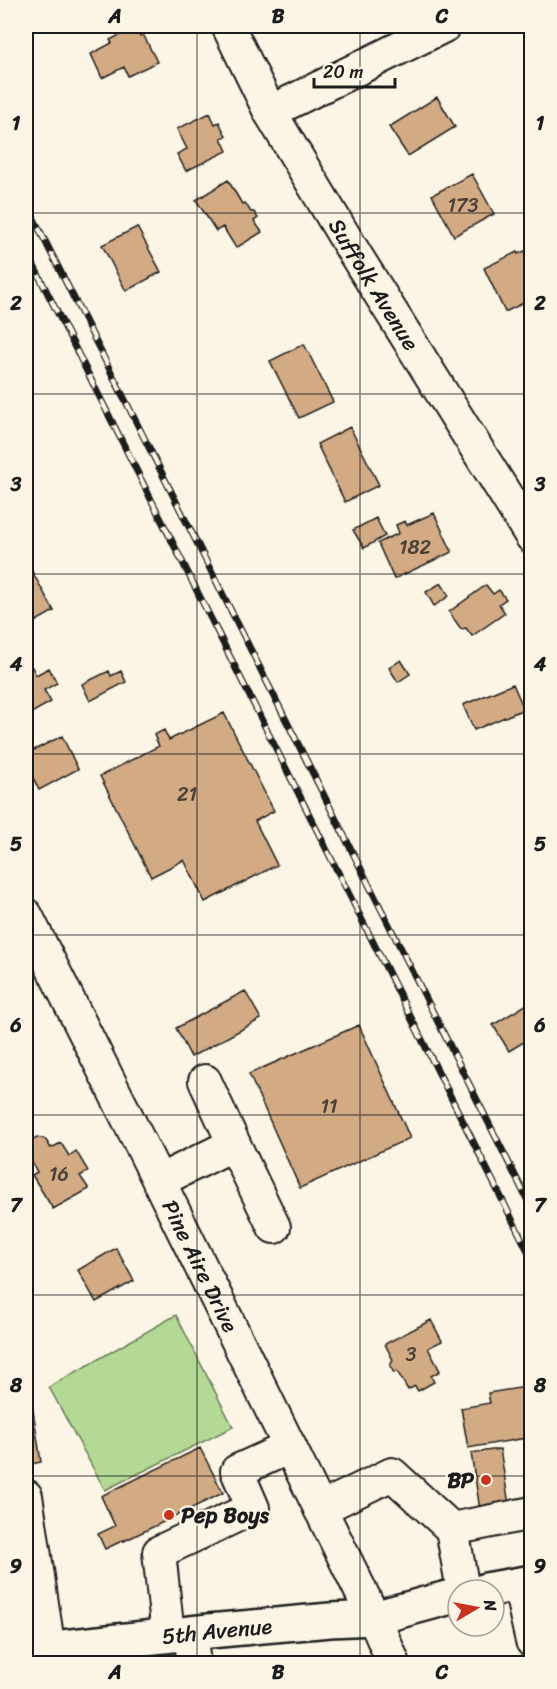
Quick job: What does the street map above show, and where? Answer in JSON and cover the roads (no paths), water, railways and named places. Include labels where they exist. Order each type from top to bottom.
[{"type":"main road","points":[[506,1586],[525,1583]]},
{"type":"main road","name":"5th Avenue","points":[[42,1654],[184,1644],[330,1620],[374,1618],[446,1598]]},
{"type":"street","name":"Suffolk Avenue","points":[[228,26],[270,112],[355,254],[531,537]]},
{"type":"street","points":[[270,112],[444,26]]},
{"type":"street","name":"Pine Aire Drive","points":[[26,915],[374,1618],[394,1664]]},
{"type":"street","points":[[205,1082],[274,1227]]},
{"type":"street","points":[[159,1181],[234,1144]]},
{"type":"street","points":[[184,1644],[159,1552],[254,1508],[237,1472],[290,1448]]},
{"type":"street","points":[[320,1509],[392,1474],[452,1529],[460,1578]]},
{"type":"street","points":[[26,1496],[42,1654]]},
{"type":"street","points":[[452,1529],[531,1514]]},
{"type":"street","points":[[525,1583],[531,1641]]},
{"type":"railway","points":[[26,203],[532,1209]]},
{"type":"railway","points":[[26,250],[532,1259]]},
{"type":"place","name":"BP","points":[[486,1480]]},
{"type":"place","name":"Pep Boys","points":[[169,1515]]}]
